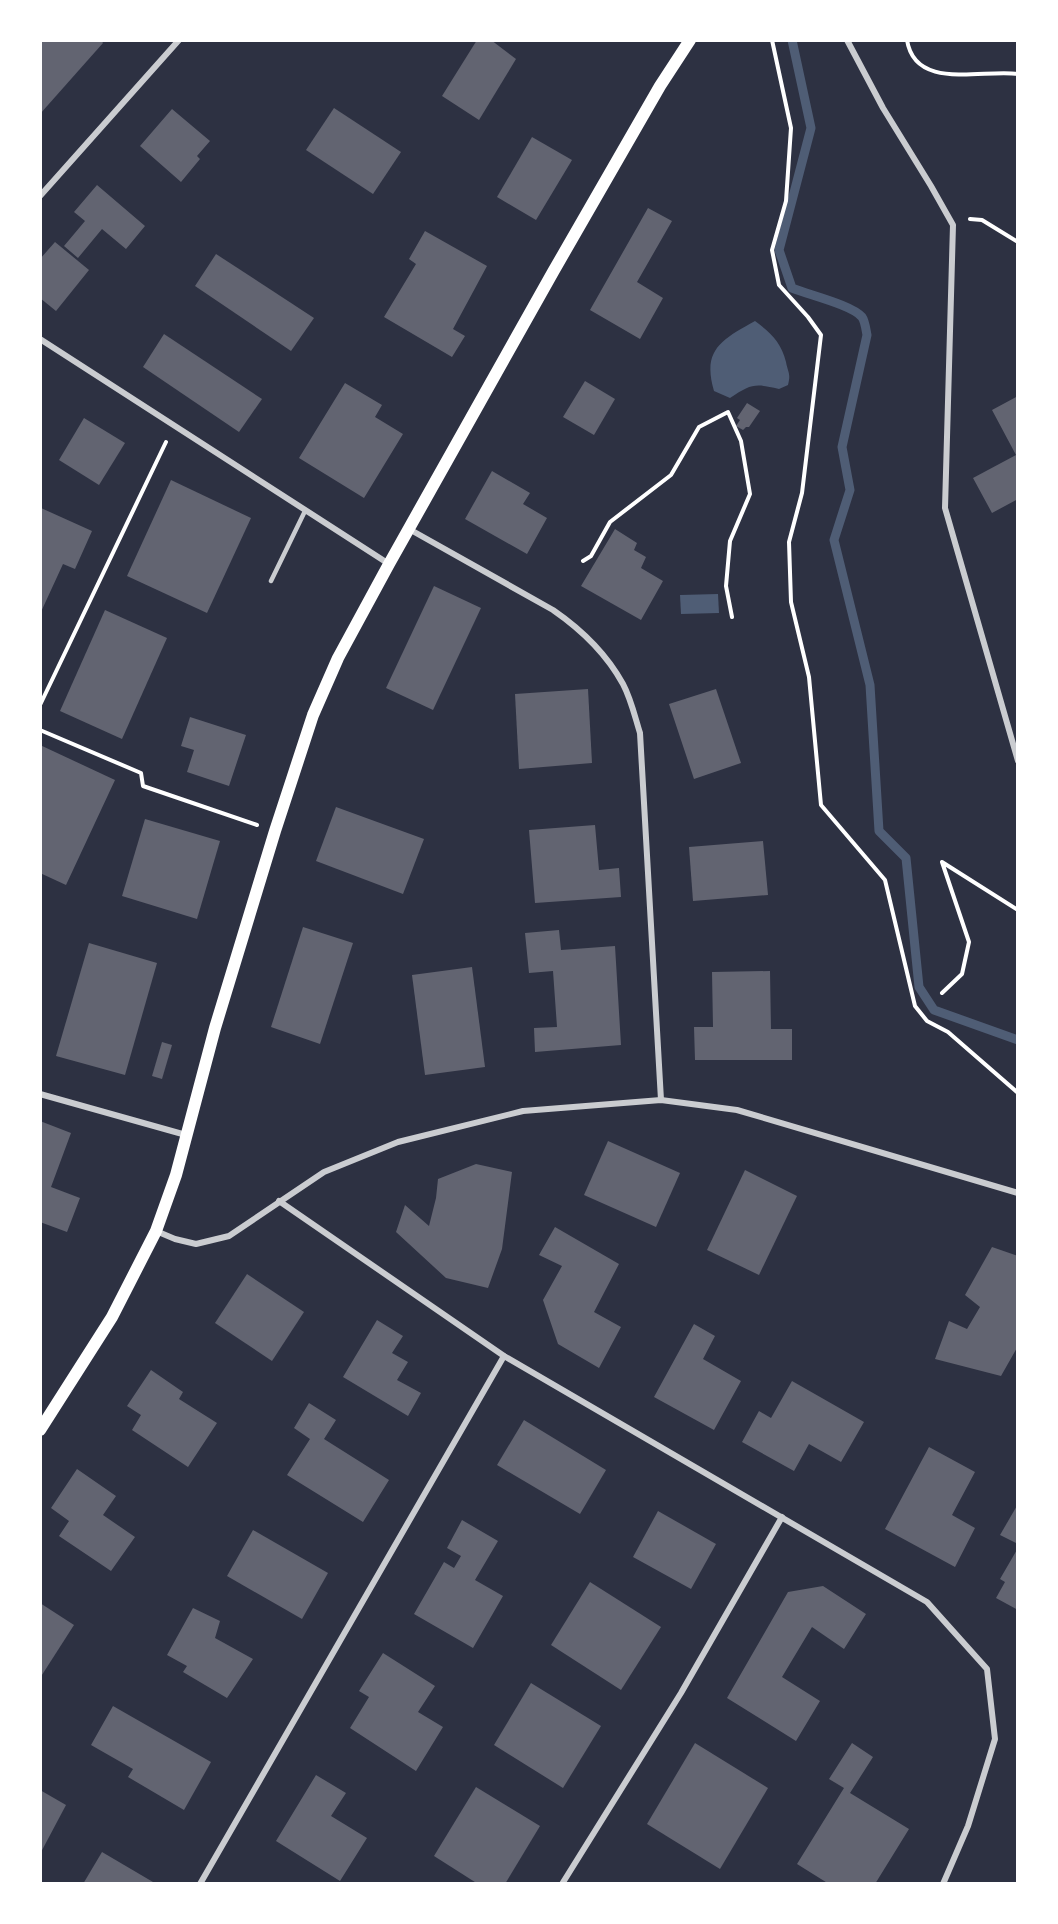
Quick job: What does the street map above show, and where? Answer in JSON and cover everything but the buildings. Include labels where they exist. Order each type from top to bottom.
[{"type":"main road","points":[[40,1430],[112,1317],[156,1231],[176,1174],[215,1028],[274,831],[313,715],[338,658],[553,272],[660,86],[690,40]]},
{"type":"street","points":[[40,196],[179,40]]},
{"type":"street","points":[[847,40],[883,108],[952,225],[945,508],[1017,761]]},
{"type":"street","points":[[40,339],[389,564]]},
{"type":"street","points":[[409,529],[553,610],[573,624],[598,647],[623,685],[640,733],[661,1100]]},
{"type":"street","points":[[40,1094],[186,1135]]},
{"type":"street","points":[[156,1231],[196,1244],[229,1236],[324,1172],[398,1142],[523,1111],[661,1100],[737,1110],[1017,1193]]},
{"type":"street","points":[[279,1201],[504,1356],[927,1602],[987,1669],[995,1739],[968,1826],[943,1884]]},
{"type":"street","points":[[200,1884],[504,1356]]},
{"type":"street","points":[[562,1884],[681,1693],[782,1517]]},
{"type":"lane","points":[[271,581],[305,511]]},
{"type":"path","points":[[772,40],[791,128],[786,201],[772,250],[779,285],[821,335],[802,493],[789,542],[791,602],[809,677],[821,805],[885,880],[915,1006],[927,1021],[948,1032],[1017,1093]]},
{"type":"path","points":[[907,40],[909,51],[921,67],[939,73],[962,75],[1004,72],[1017,74]]},
{"type":"path","points":[[952,225],[971,218],[982,220],[1017,242]]},
{"type":"path","points":[[583,561],[591,556],[610,522],[671,475],[699,427],[728,412],[741,441],[750,494],[730,542],[726,586],[732,617]]},
{"type":"path","points":[[40,705],[174,426]]},
{"type":"path","points":[[40,730],[141,773],[143,786],[274,831]]},
{"type":"path","points":[[942,993],[962,974],[969,942],[942,862],[1017,910]]},
{"type":"water","points":[[755,321],[778,343],[789,373],[788,385],[779,389],[753,386],[730,398],[714,391],[711,365],[717,348],[733,334]]},
{"type":"water","points":[[718,594],[719,613],[681,614],[680,595]]},
{"type":"waterway","points":[[792,40],[811,128],[779,250],[792,288],[840,304],[857,313],[863,319],[867,335],[842,447],[850,490],[834,540],[870,685],[879,831],[906,858],[919,987],[934,1010],[1018,1040]]}]
